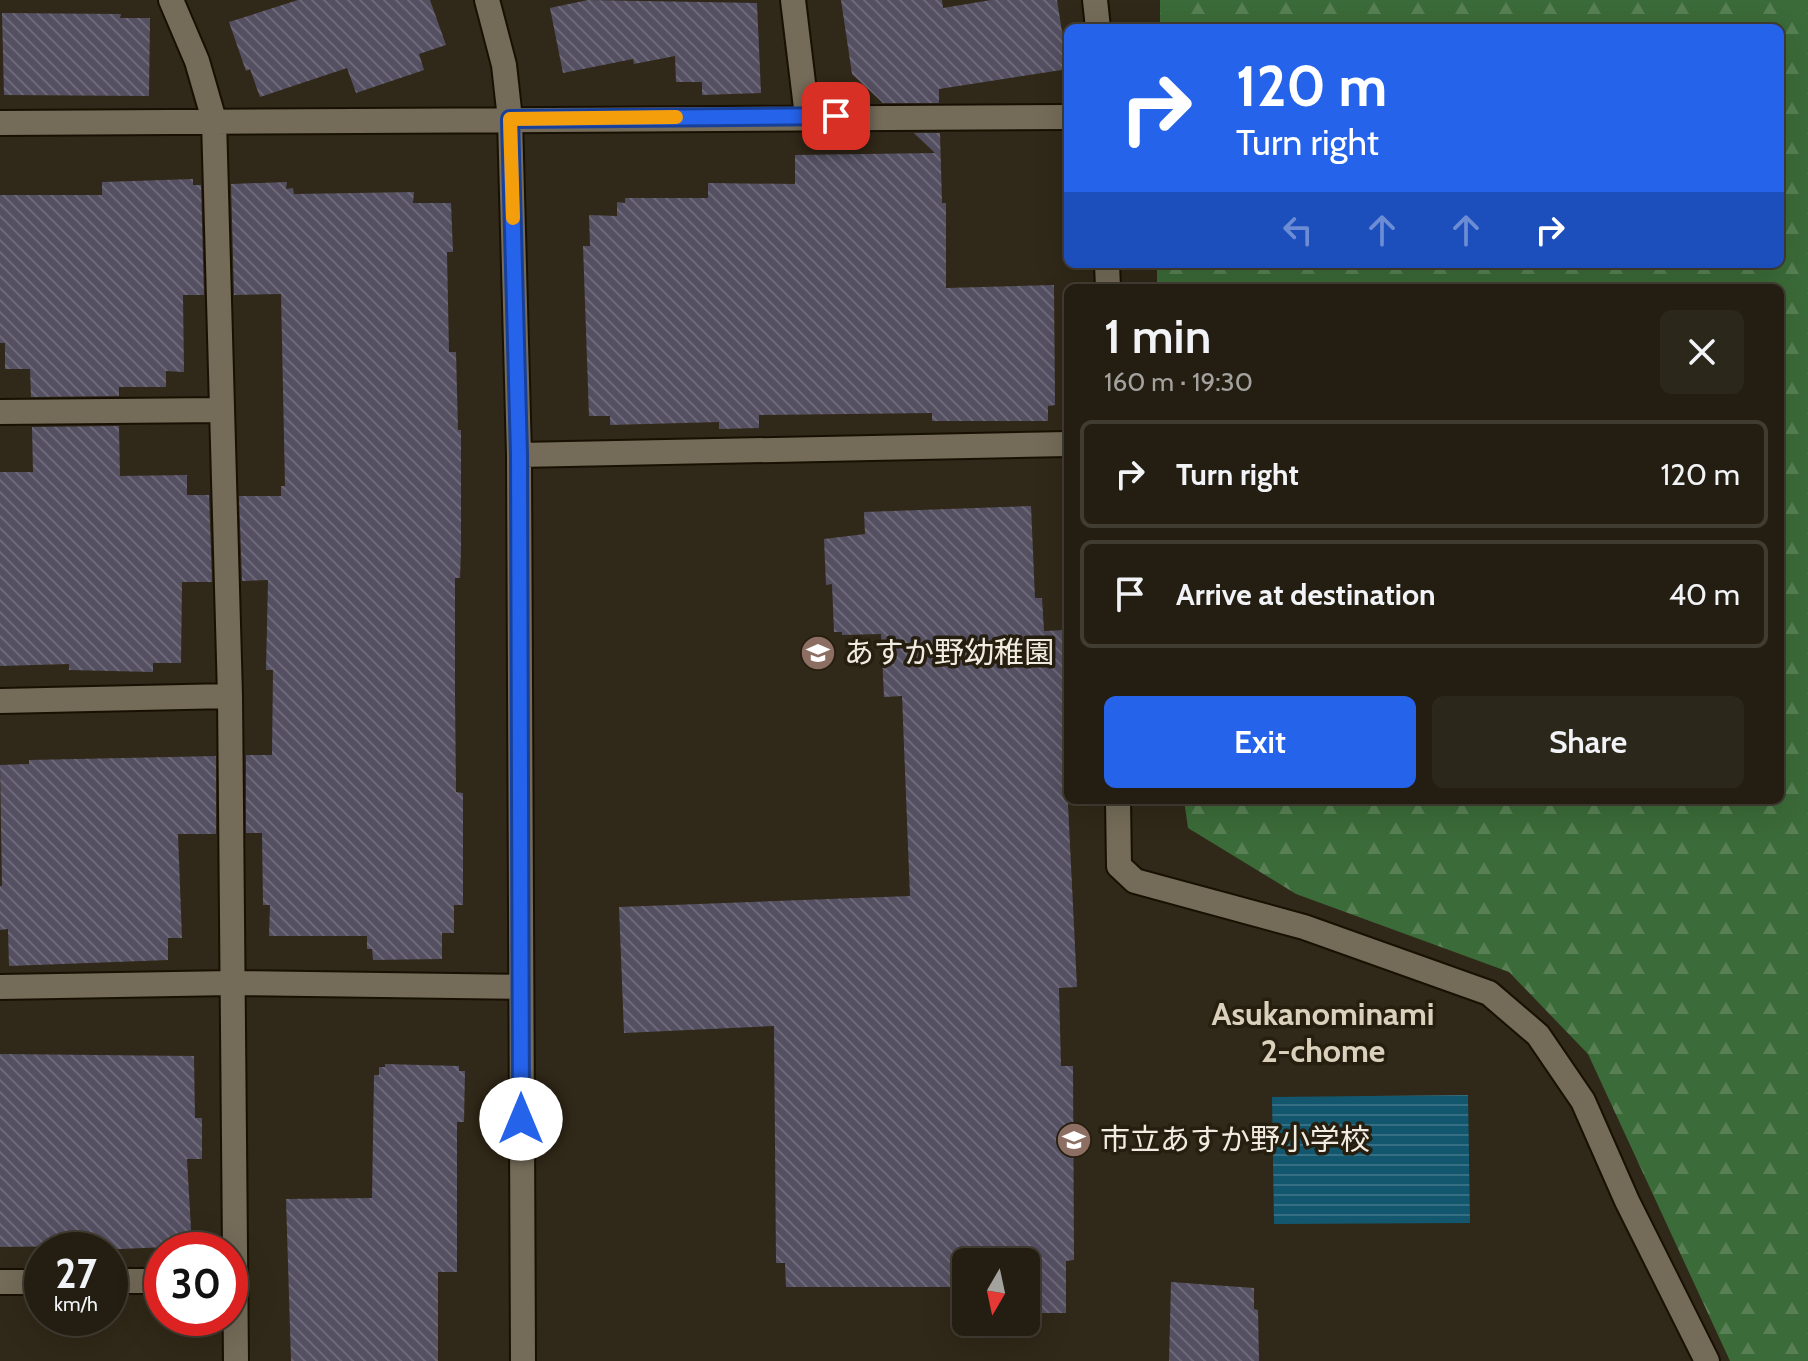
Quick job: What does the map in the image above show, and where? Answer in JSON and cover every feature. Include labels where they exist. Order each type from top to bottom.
[{"type":"street","points":[[171,0],[197,61],[214,120],[230,696],[232,1232]]},
{"type":"street","points":[[487,0],[504,65],[510,119],[519,455],[523,1361]]},
{"type":"street","points":[[793,0],[807,116]]},
{"type":"street","points":[[1095,0],[1098,24]]},
{"type":"street","points":[[0,123],[807,116],[1064,117]]},
{"type":"street","points":[[0,412],[222,410]]},
{"type":"street","points":[[519,455],[1064,444]]},
{"type":"street","points":[[0,701],[230,696]]},
{"type":"street","points":[[1118,804],[1119,866],[1135,881],[1304,927],[1489,993],[1538,1035],[1583,1101],[1627,1201],[1707,1361]]},
{"type":"street","points":[[0,987],[233,983],[520,987]]},
{"type":"street","points":[[0,1282],[24,1282]]},
{"type":"street","points":[[235,1336],[236,1361]]},
{"type":"green space","points":[[1160,0],[1808,0],[1808,1361],[1730,1361],[1588,1054],[1509,972],[1296,894],[1188,828],[1185,804],[1784,804],[1784,284],[1157,284],[1157,268],[1784,268],[1784,24],[1160,24]]},
{"type":"water","points":[[1468,1095],[1470,1223],[1274,1224],[1272,1097]]},
{"type":"building","points":[[298,0],[430,0],[446,45],[419,54],[424,70],[356,93],[347,68],[260,97],[250,69],[246,71],[229,22]]},
{"type":"building","points":[[588,0],[757,3],[761,93],[702,95],[702,82],[676,82],[675,56],[634,64],[633,59],[563,73],[550,8]]},
{"type":"building","points":[[841,0],[942,0],[943,8],[991,0],[1057,0],[1064,44],[1064,70],[939,89],[939,103],[883,103],[852,74]]},
{"type":"building","points":[[2,13],[121,14],[120,18],[150,18],[149,96],[4,95]]},
{"type":"building","points":[[914,133],[940,133],[942,203],[946,203],[946,288],[1054,285],[1055,405],[1048,406],[1048,421],[932,421],[932,413],[759,415],[759,428],[719,429],[719,422],[610,425],[610,416],[589,416],[583,246],[590,246],[589,215],[617,216],[617,202],[625,203],[625,198],[708,198],[708,183],[795,184],[795,155],[935,153]]},
{"type":"building","points":[[193,179],[193,185],[201,185],[204,295],[183,295],[184,372],[166,371],[166,387],[119,387],[119,396],[31,397],[30,369],[5,369],[5,343],[0,343],[0,195],[102,195],[102,182]]},
{"type":"building","points":[[287,182],[286,189],[293,188],[294,194],[414,192],[413,203],[451,203],[453,252],[447,252],[449,352],[456,352],[458,430],[461,430],[461,550],[460,578],[455,578],[455,694],[456,792],[463,793],[463,905],[454,905],[454,933],[442,933],[442,959],[373,960],[372,949],[367,949],[367,936],[269,936],[270,905],[263,905],[262,833],[246,833],[246,755],[272,755],[273,670],[266,670],[268,580],[242,581],[239,496],[281,496],[281,486],[285,486],[281,294],[234,295],[231,184]]},
{"type":"building","points":[[119,426],[120,476],[187,475],[187,495],[209,495],[212,582],[182,582],[181,663],[153,663],[153,672],[69,670],[69,664],[0,666],[0,472],[33,472],[32,427]]},
{"type":"building","points":[[1031,506],[1035,598],[1042,598],[1044,631],[1064,630],[1064,804],[1068,804],[1077,987],[1059,988],[1061,1066],[1073,1066],[1074,1260],[1066,1261],[1066,1313],[1040,1313],[1040,1248],[952,1248],[952,1287],[786,1287],[785,1263],[776,1263],[774,1026],[624,1033],[619,907],[910,896],[902,696],[884,697],[881,634],[842,635],[842,632],[834,632],[832,584],[826,585],[824,539],[865,534],[864,512]]},
{"type":"building","points":[[216,756],[216,834],[178,834],[182,938],[168,938],[168,960],[9,966],[8,929],[0,930],[0,765],[29,764],[29,760]]},
{"type":"building","points":[[0,1054],[194,1056],[195,1118],[202,1118],[202,1159],[187,1159],[191,1232],[144,1232],[144,1248],[128,1249],[128,1232],[24,1232],[24,1247],[0,1247]]},
{"type":"building","points":[[385,1064],[459,1066],[459,1071],[465,1071],[464,1122],[457,1122],[457,1272],[438,1272],[438,1361],[291,1361],[286,1199],[372,1198],[374,1075],[379,1075],[379,1067],[385,1067]]},
{"type":"building","points":[[1171,1282],[1254,1288],[1254,1309],[1258,1310],[1259,1361],[1169,1361]]},
{"type":"slow traffic","points":[[513,218],[510,119],[676,117]]},
{"type":"place","name":"あすか野幼稚園","points":[[818,653]]},
{"type":"place","name":"市立あすか野小学校","points":[[1074,1140]]},
{"type":"district","name":"Asukanominami 2-chome","points":[[1323,1032]]},
{"type":"route","points":[[521,1119],[519,455],[510,119],[836,116]]}]
